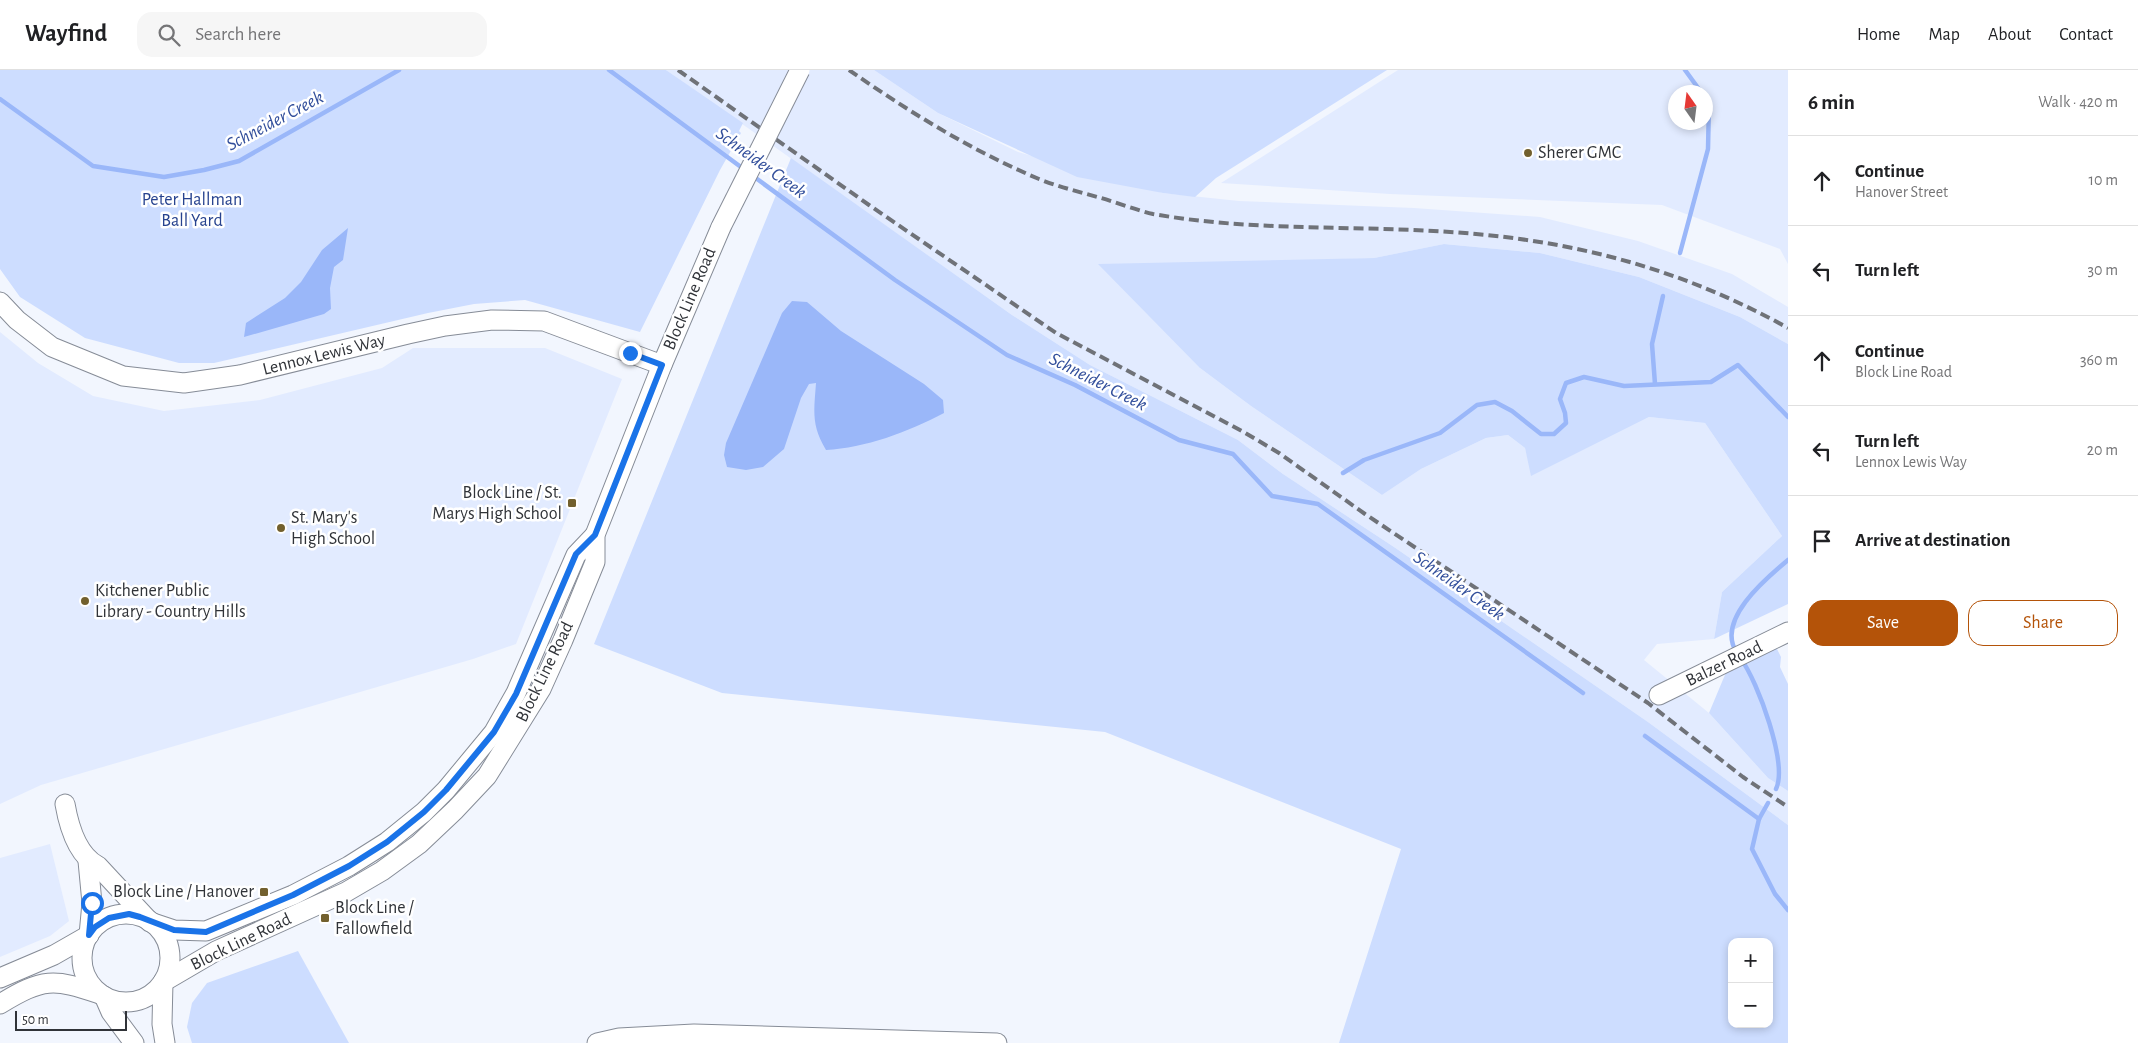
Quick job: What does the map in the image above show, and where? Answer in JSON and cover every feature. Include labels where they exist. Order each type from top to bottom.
[{"type":"street","name":"Block Line Road","points":[[163,982],[216,951],[346,892],[382,871],[419,844],[487,776],[541,689],[563,640],[595,562],[595,535],[662,365],[721,227],[800,70]]},
{"type":"street","name":"Lennox Lewis Way","points":[[0,302],[17,320],[52,347],[123,376],[184,383],[240,375],[445,326],[492,320],[544,321],[662,365]]},
{"type":"street","name":"Block Line Road","points":[[150,922],[174,930],[206,932],[293,895],[349,866],[387,842],[424,812],[468,766],[494,732],[516,694],[576,554],[595,535]]},
{"type":"street","name":"Balzer Road","points":[[1659,695],[1788,632]]},
{"type":"street","points":[[65,804],[69,824],[88,861],[92,903],[89,935],[83,951],[84,971],[95,989],[104,996],[111,1012],[134,1043]]},
{"type":"street","points":[[88,861],[98,866],[150,922],[162,932],[168,946],[170,957],[163,982],[162,1024],[165,1043]]},
{"type":"street","points":[[0,978],[54,955],[89,935],[102,922],[118,915],[140,917],[150,922]]},
{"type":"street","points":[[0,1004],[35,986],[49,982],[60,982],[113,1000],[134,1001],[152,993],[163,982]]},
{"type":"street","points":[[597,1043],[619,1038],[694,1034],[990,1043]]},
{"type":"shaded area","points":[[666,70],[874,70],[938,113],[1018,152],[1163,193],[1239,201],[1414,208],[1540,217],[1638,241],[1732,274],[1788,307],[1788,344],[1740,317],[1639,277],[1540,253],[1444,244],[1374,258],[1224,263],[1200,368],[1251,406],[1382,495],[1421,469],[1486,438],[1508,435],[1525,448],[1532,475],[1649,417],[1705,423],[1782,536],[1722,592],[1714,639],[1657,644],[1644,660],[1709,713],[1768,778],[1788,791],[1788,825],[1648,722],[1394,547],[1283,474],[1238,440],[1090,365],[1012,315]]},
{"type":"shaded area","name":"Sherer GMC","points":[[1398,70],[1788,70],[1788,264],[1780,249],[1662,205],[1390,194],[1221,183]]},
{"type":"shaded area","name":"St. Mary's High School","points":[[0,332],[38,363],[93,396],[164,411],[260,400],[382,368],[413,348],[545,348],[622,379],[516,644],[473,659],[41,785],[0,804]]},
{"type":"shaded area","points":[[50,844],[69,921],[50,936],[0,957],[0,858]]},
{"type":"green space","name":"Peter Hallman Ball Yard","points":[[0,70],[666,70],[743,123],[739,131],[741,133],[720,170],[640,332],[525,300],[474,304],[428,313],[214,363],[179,363],[85,338],[20,297],[0,269]]},
{"type":"green space","points":[[874,70],[1387,70],[1216,178],[1195,197],[1077,177],[938,113]]},
{"type":"green space","points":[[791,158],[1012,315],[1090,365],[1238,440],[1283,474],[1394,547],[1648,722],[1788,825],[1788,1043],[1339,1043],[1401,849],[1105,732],[722,693],[594,644]]},
{"type":"green space","points":[[1444,244],[1540,253],[1639,277],[1740,317],[1788,344],[1788,604],[1714,639],[1722,592],[1782,536],[1705,423],[1649,417],[1531,476],[1525,448],[1508,435],[1486,438],[1421,469],[1382,495],[1251,406],[1200,368],[1098,264],[1374,258]]},
{"type":"green space","points":[[1774,643],[1781,657],[1780,667],[1788,684],[1788,791],[1768,778],[1709,713],[1727,670]]},
{"type":"green space","points":[[298,951],[349,1043],[192,1043],[187,1027],[192,1003],[207,983]]},
{"type":"water","points":[[348,228],[343,260],[334,267],[330,288],[331,309],[324,314],[244,337],[246,323],[285,298],[301,282],[322,250]]},
{"type":"water","points":[[792,301],[807,302],[841,331],[924,384],[943,400],[944,413],[916,427],[886,438],[841,449],[826,450],[816,425],[814,410],[816,383],[809,384],[801,398],[784,449],[763,467],[746,470],[727,467],[724,455],[726,443],[782,313]]},
{"type":"waterway","name":"Schneider Creek","points":[[0,99],[93,166],[164,177],[239,161],[399,70]]},
{"type":"waterway","name":"Schneider Creek","points":[[609,70],[745,170]]},
{"type":"waterway","points":[[1685,70],[1696,85]]},
{"type":"waterway","points":[[1680,253],[1708,149],[1708,130]]},
{"type":"waterway","name":"Schneider Creek","points":[[753,176],[895,280],[1007,355],[1075,385],[1179,440],[1233,454],[1272,496],[1318,504],[1583,693]]},
{"type":"waterway","points":[[1655,384],[1652,344],[1663,296]]},
{"type":"waterway","name":"Schneider Creek","points":[[1343,473],[1364,460],[1440,433],[1477,405],[1495,402],[1512,411],[1541,434],[1554,434],[1566,423],[1560,399],[1566,383],[1584,377],[1624,386],[1711,382],[1738,365],[1788,417]]},
{"type":"waterway","name":"Schneider Creek","points":[[1737,653],[1732,641],[1732,628],[1737,615],[1756,589],[1788,560]]},
{"type":"waterway","name":"Schneider Creek","points":[[1741,659],[1763,704],[1775,743],[1779,777],[1776,789]]},
{"type":"waterway","name":"Schneider Creek","points":[[1645,736],[1759,819]]},
{"type":"waterway","name":"Schneider Creek","points":[[1768,803],[1759,819],[1752,849],[1775,894],[1788,910]]},
{"type":"railway","points":[[678,70],[869,205],[1056,333],[1242,431],[1279,453],[1365,514],[1648,703],[1743,777],[1788,807]]},
{"type":"railway","points":[[849,70],[941,129],[1014,168],[1054,184],[1153,214],[1233,224],[1395,229],[1476,234],[1558,245],[1637,264],[1675,277],[1751,309],[1788,328]]},
{"type":"place","name":"Sherer GMC","points":[[1528,153]]},
{"type":"place","name":"Block Line / St. Marys High School","points":[[572,503]]},
{"type":"place","name":"St. Mary's High School","points":[[281,528]]},
{"type":"place","name":"Kitchener Public Library - Country Hills","points":[[85,601]]},
{"type":"place","name":"Block Line / Hanover","points":[[264,892]]},
{"type":"place","name":"Block Line / Fallowfield","points":[[325,918]]},
{"type":"route","points":[[92,903],[89,935],[95,927],[109,918],[129,914],[174,930],[206,932],[293,895],[349,866],[387,842],[424,812],[446,790],[468,766],[494,732],[516,694],[576,554],[595,535],[662,365],[630,353]]}]
